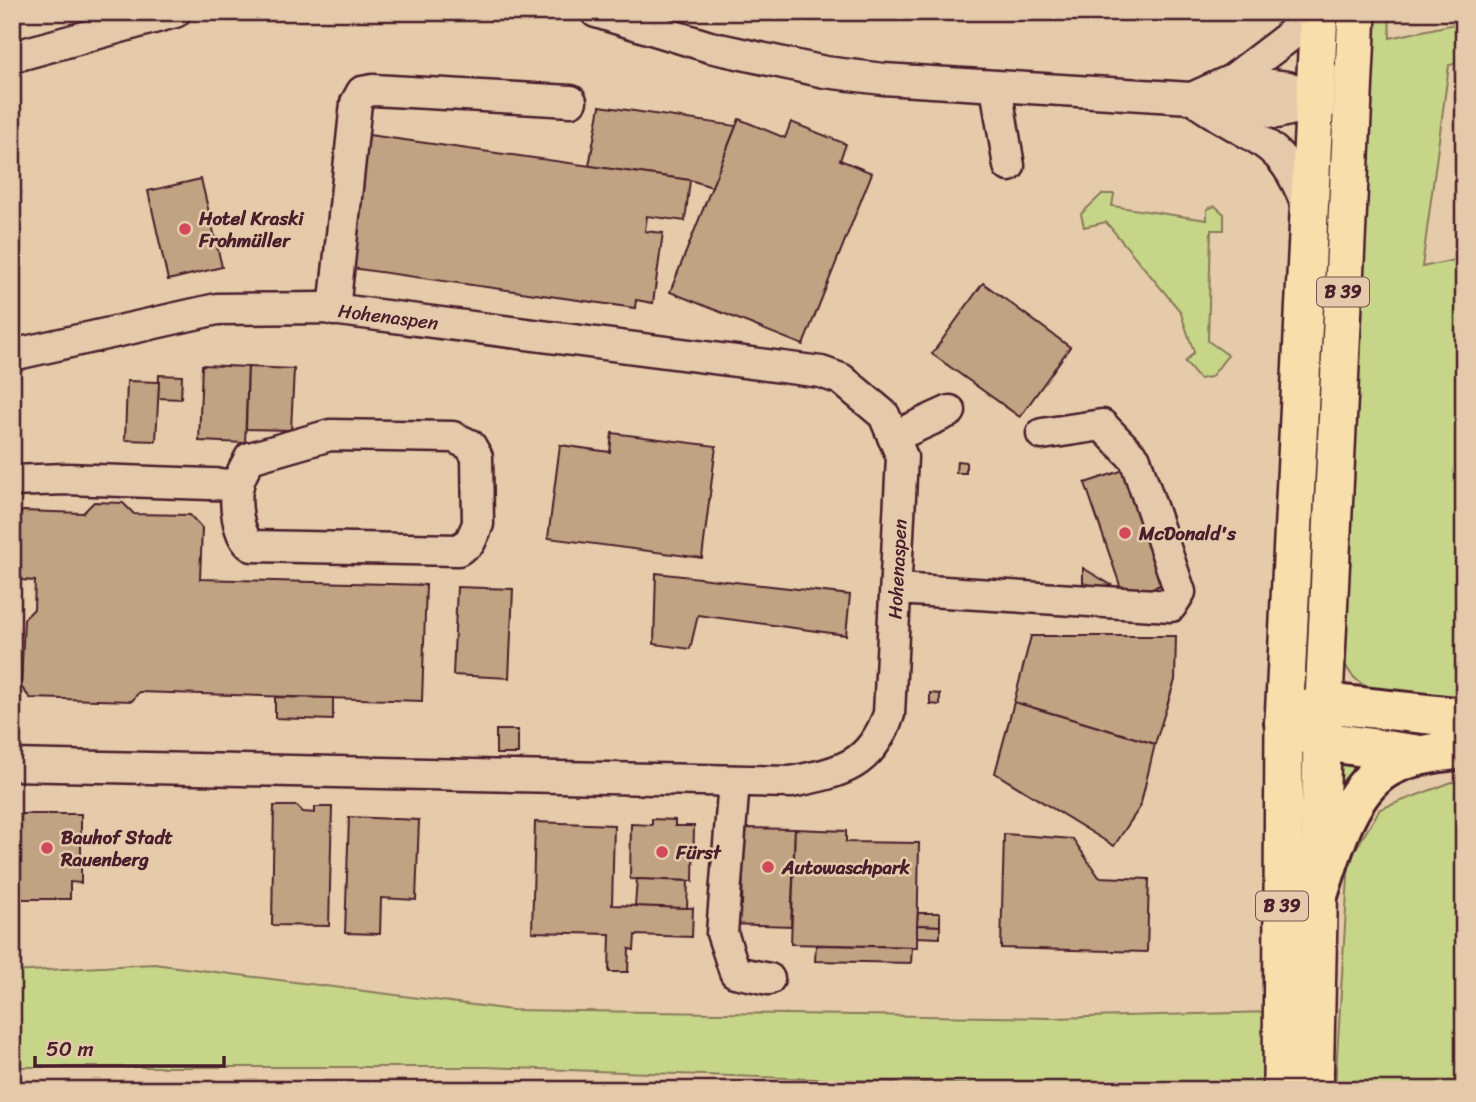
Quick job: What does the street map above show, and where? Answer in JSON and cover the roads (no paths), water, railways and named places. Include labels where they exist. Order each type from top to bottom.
[{"type":"highway","points":[[1284,722],[1323,703],[1464,718]]},
{"type":"highway","points":[[1284,722],[1322,741],[1421,755]]},
{"type":"highway","points":[[1319,892],[1341,825],[1366,788],[1384,769],[1421,755],[1464,749]]},
{"type":"main road","name":"B 39","points":[[1282,1090],[1284,722],[1319,12]]},
{"type":"main road","name":"B 39","points":[[1314,1090],[1323,703],[1357,12]]},
{"type":"street","points":[[12,57],[175,12]]},
{"type":"street","points":[[596,12],[710,47],[825,72],[1191,98],[1276,113],[1298,108],[1354,71]]},
{"type":"street","points":[[1191,98],[1232,80],[1287,38],[1308,12]]},
{"type":"street","points":[[1232,80],[1288,87],[1352,112]]},
{"type":"street","points":[[996,86],[1009,166]]},
{"type":"street","points":[[334,310],[356,103],[362,92],[373,90],[571,101]]},
{"type":"street","points":[[1191,98],[1279,153],[1297,178],[1310,212]]},
{"type":"street","name":"Hohenaspen","points":[[12,355],[217,309],[334,310],[821,372],[841,379],[884,415],[902,457],[889,715],[877,742],[860,761],[835,774],[791,782],[12,765]]},
{"type":"street","points":[[893,437],[950,411]]},
{"type":"street","points":[[897,589],[1171,606],[1180,592],[1135,459],[1102,425],[1042,434]]},
{"type":"street","points":[[330,435],[453,437],[470,445],[477,457],[478,524],[470,542],[458,550],[252,546],[244,541],[240,531],[238,485],[250,458],[330,435]]},
{"type":"street","points":[[12,481],[66,479],[238,485]]},
{"type":"street","points":[[734,781],[722,933],[735,972],[769,979]]},
{"type":"place","name":"Hotel Kraski Frohmüller","points":[[185,229]]},
{"type":"place","name":"McDonald's","points":[[1125,533]]},
{"type":"place","name":"Bauhof Stadt Rauenberg","points":[[47,848]]},
{"type":"place","name":"Fürst","points":[[662,852]]},
{"type":"place","name":"Autowaschpark","points":[[768,867]]}]
